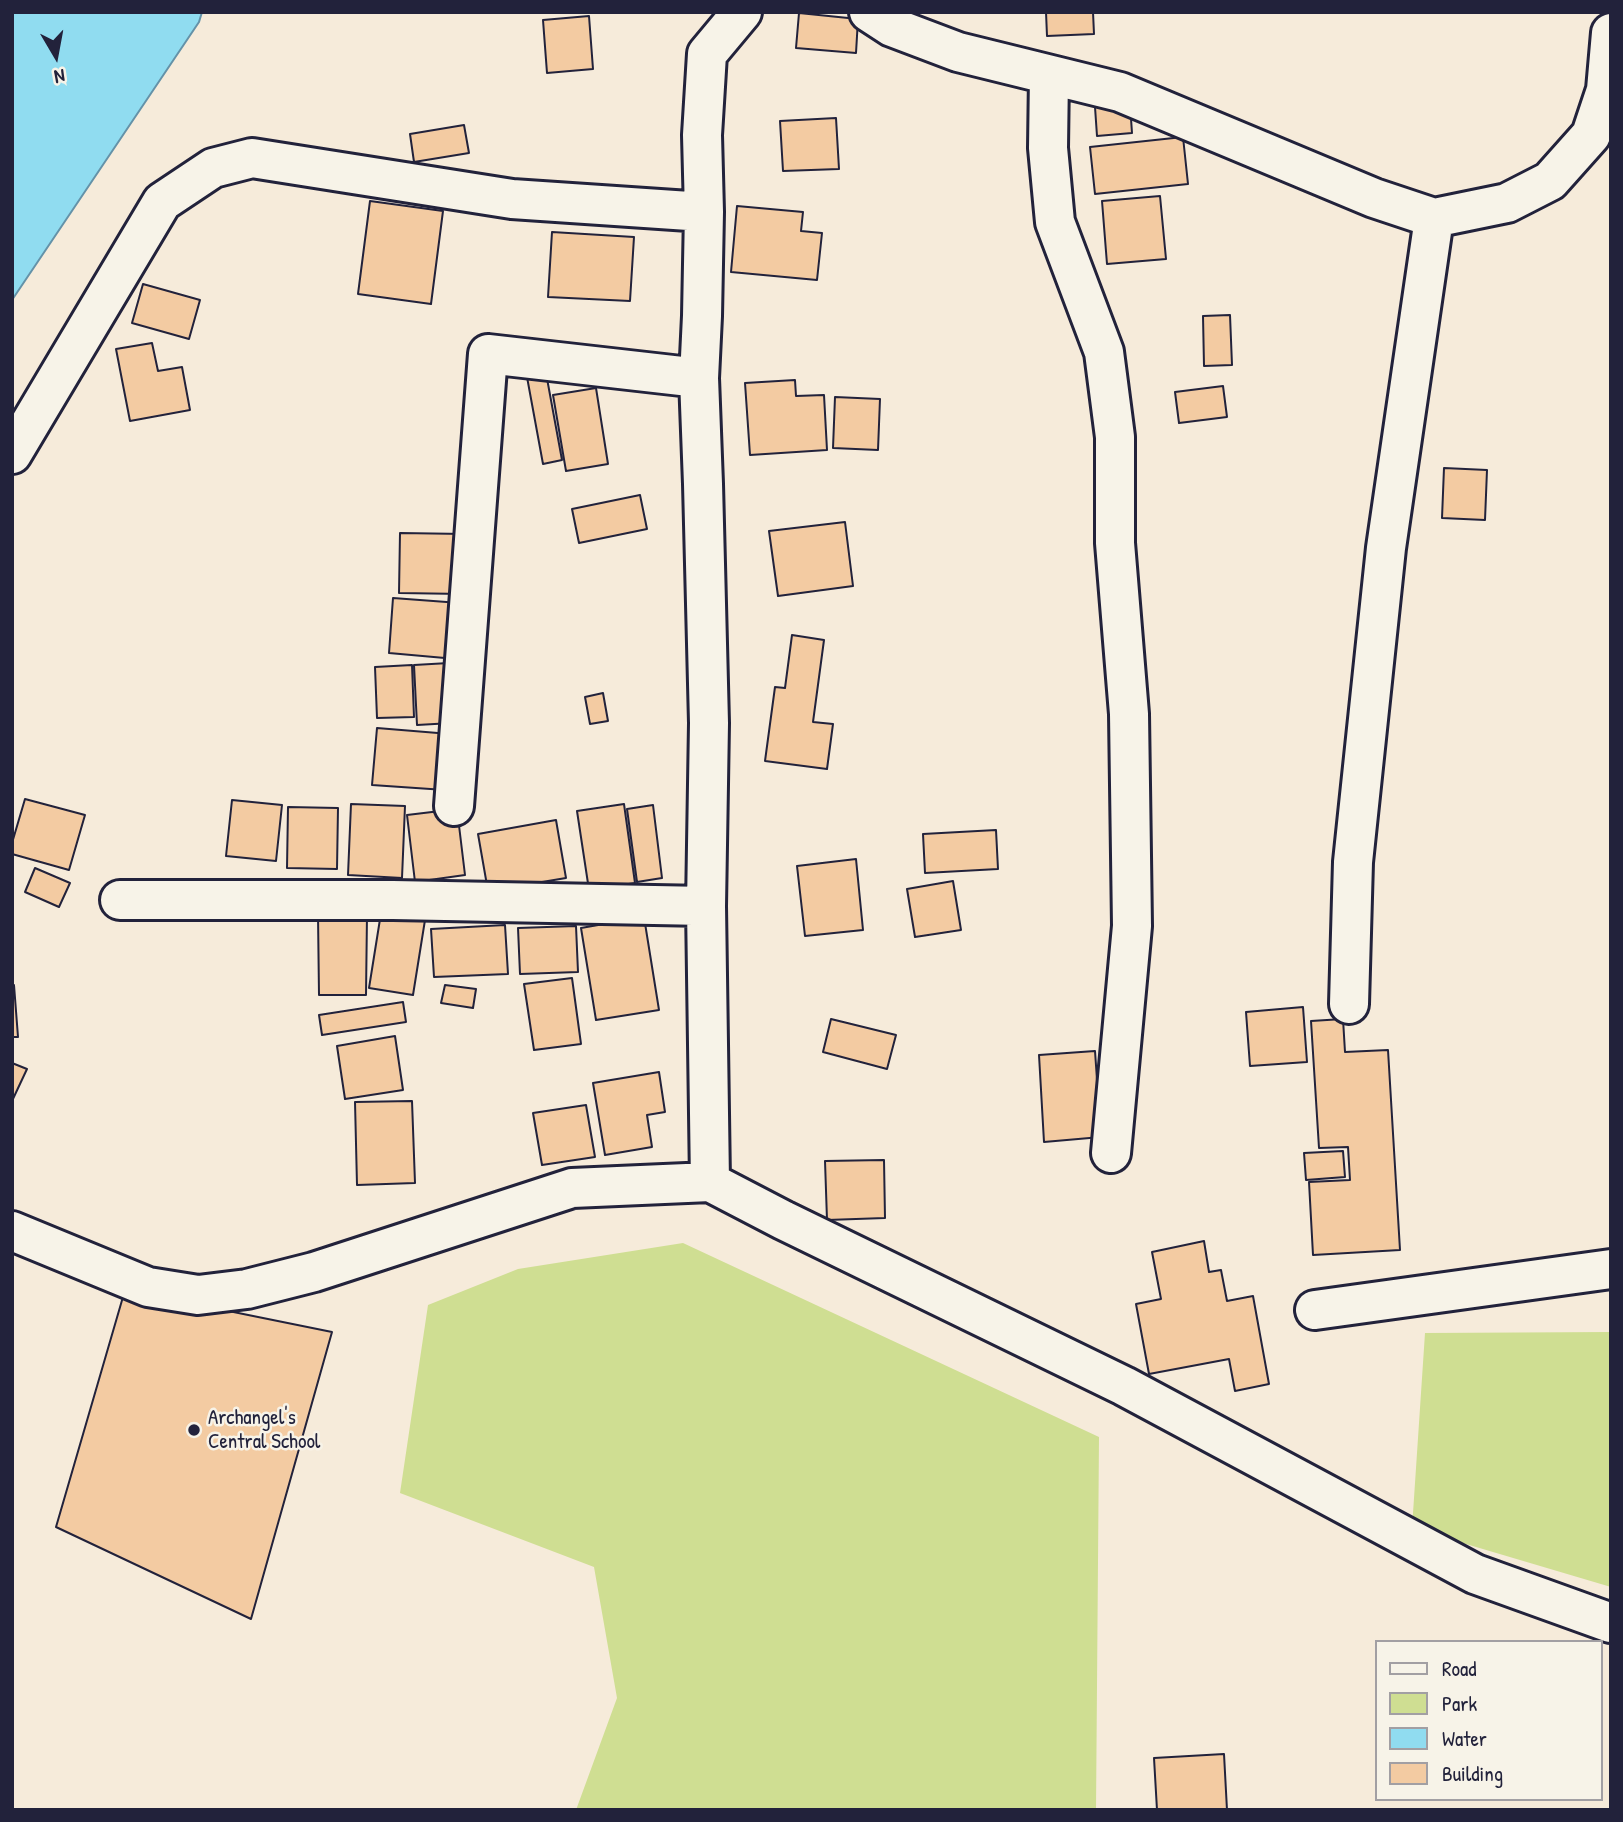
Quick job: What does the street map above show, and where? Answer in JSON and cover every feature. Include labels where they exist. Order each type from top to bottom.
[{"type":"street","points":[[710,1182],[706,906],[709,723],[699,378],[704,212],[702,135],[708,54],[742,12]]},
{"type":"street","points":[[869,12],[892,27],[958,52],[1120,92],[1374,198],[1434,218],[1507,203],[1550,181],[1591,135],[1606,90],[1611,33]]},
{"type":"street","points":[[1049,75],[1048,148],[1055,222],[1104,352],[1115,437],[1115,542],[1129,714],[1132,926],[1111,1153]]},
{"type":"street","points":[[12,454],[162,202],[213,168],[252,158],[512,199],[704,212]]},
{"type":"street","points":[[1349,1004],[1353,862],[1383,575],[1434,218]]},
{"type":"street","points":[[454,806],[488,354],[699,378]]},
{"type":"street","points":[[120,900],[393,900],[706,906]]},
{"type":"street","points":[[12,1231],[148,1287],[198,1295],[247,1289],[314,1272],[572,1188],[710,1182],[1124,1386],[1475,1574],[1611,1623]]},
{"type":"street","points":[[1315,1310],[1611,1269]]},
{"type":"green space","points":[[683,1243],[1099,1437],[1096,1810],[576,1810],[617,1698],[594,1567],[400,1493],[428,1305],[518,1269]]},
{"type":"green space","points":[[1611,1332],[1611,1587],[1412,1528],[1425,1333]]},
{"type":"water","points":[[12,12],[202,12],[199,22],[12,300]]},
{"type":"building","points":[[1046,12],[1093,12],[1094,34],[1047,36]]},
{"type":"building","points":[[799,13],[858,19],[856,53],[796,48]]},
{"type":"building","points":[[589,16],[593,69],[547,73],[543,20]]},
{"type":"building","points":[[1130,104],[1132,133],[1097,136],[1095,107]]},
{"type":"building","points":[[836,118],[839,169],[783,171],[780,121]]},
{"type":"building","points":[[464,125],[469,153],[414,162],[410,134]]},
{"type":"building","points":[[1183,137],[1188,184],[1095,194],[1090,147]]},
{"type":"building","points":[[1160,196],[1166,259],[1107,264],[1102,201]]},
{"type":"building","points":[[370,201],[443,211],[431,304],[358,294]]},
{"type":"building","points":[[737,206],[803,212],[801,231],[822,233],[817,280],[731,272]]},
{"type":"building","points":[[552,232],[634,237],[630,301],[548,297]]},
{"type":"building","points":[[143,284],[200,300],[189,339],[132,323]]},
{"type":"building","points":[[1230,315],[1232,365],[1204,366],[1203,316]]},
{"type":"building","points":[[152,343],[158,371],[182,367],[190,410],[130,421],[116,349]]},
{"type":"building","points":[[546,373],[562,460],[543,464],[527,377]]},
{"type":"building","points":[[795,380],[796,396],[824,395],[827,450],[750,455],[745,383]]},
{"type":"building","points":[[1223,386],[1227,417],[1179,423],[1175,392]]},
{"type":"building","points":[[596,388],[608,464],[566,471],[553,395]]},
{"type":"building","points":[[835,397],[880,399],[878,450],[833,448]]},
{"type":"building","points":[[1444,468],[1487,470],[1485,520],[1442,518]]},
{"type":"building","points":[[640,495],[647,529],[579,543],[572,509]]},
{"type":"building","points":[[845,522],[853,586],[778,596],[769,531]]},
{"type":"building","points":[[400,533],[465,534],[464,594],[399,593]]},
{"type":"building","points":[[393,598],[460,603],[456,659],[389,653]]},
{"type":"building","points":[[792,635],[824,640],[813,722],[833,724],[827,769],[765,761],[775,687],[785,688]]},
{"type":"building","points":[[449,663],[452,723],[417,725],[414,665]]},
{"type":"building","points":[[412,665],[414,717],[377,718],[375,667]]},
{"type":"building","points":[[603,693],[608,721],[590,724],[585,697]]},
{"type":"building","points":[[377,728],[450,734],[445,790],[372,785]]},
{"type":"building","points":[[25,799],[85,815],[69,870],[12,854],[12,843]]},
{"type":"building","points":[[232,800],[282,805],[276,861],[226,856]]},
{"type":"building","points":[[351,804],[405,806],[402,878],[348,875]]},
{"type":"building","points":[[624,804],[635,883],[589,890],[577,811]]},
{"type":"building","points":[[653,805],[662,878],[637,882],[627,809]]},
{"type":"building","points":[[288,807],[338,808],[337,869],[287,868]]},
{"type":"building","points":[[457,809],[465,875],[415,882],[407,815]]},
{"type":"building","points":[[556,820],[566,878],[488,891],[478,834]]},
{"type":"building","points":[[996,830],[998,869],[925,873],[923,834]]},
{"type":"building","points":[[856,859],[863,930],[805,936],[797,866]]},
{"type":"building","points":[[35,868],[70,883],[59,907],[25,892]]},
{"type":"building","points":[[953,881],[961,930],[915,937],[907,889]]},
{"type":"building","points":[[381,913],[425,920],[413,995],[369,988]]},
{"type":"building","points":[[318,915],[367,915],[366,995],[319,995]]},
{"type":"building","points":[[644,917],[659,1010],[596,1020],[581,928]]},
{"type":"building","points":[[505,925],[508,974],[434,977],[431,929]]},
{"type":"building","points":[[576,926],[578,972],[520,974],[518,928]]},
{"type":"building","points":[[572,978],[581,1044],[534,1050],[524,984]]},
{"type":"building","points":[[14,985],[18,1037],[12,1037]]},
{"type":"building","points":[[445,985],[476,989],[473,1008],[441,1003]]},
{"type":"building","points":[[403,1002],[406,1022],[322,1035],[319,1015]]},
{"type":"building","points":[[1303,1007],[1307,1062],[1250,1066],[1246,1012]]},
{"type":"building","points":[[831,1019],[896,1035],[887,1069],[823,1052]]},
{"type":"building","points":[[1343,1019],[1345,1052],[1388,1050],[1400,1250],[1313,1255],[1309,1182],[1350,1180],[1348,1147],[1319,1148],[1311,1021]]},
{"type":"building","points":[[395,1036],[403,1090],[345,1099],[337,1046]]},
{"type":"building","points":[[1095,1051],[1101,1137],[1044,1142],[1039,1055]]},
{"type":"building","points":[[12,1063],[27,1069],[12,1101]]},
{"type":"building","points":[[659,1072],[665,1112],[647,1115],[652,1147],[605,1155],[593,1083]]},
{"type":"building","points":[[412,1101],[415,1183],[357,1185],[355,1102]]},
{"type":"building","points":[[586,1105],[595,1157],[542,1165],[533,1113]]},
{"type":"building","points":[[1343,1151],[1345,1177],[1306,1180],[1304,1153]]},
{"type":"building","points":[[884,1160],[885,1218],[827,1220],[825,1161]]},
{"type":"building","points":[[1204,1241],[1209,1272],[1221,1270],[1227,1301],[1253,1296],[1269,1384],[1235,1391],[1229,1359],[1149,1374],[1136,1304],[1161,1299],[1152,1252]]},
{"type":"building","name":"Archangel's Central School","points":[[125,1290],[332,1332],[251,1619],[56,1527]]},
{"type":"building","points":[[1224,1754],[1227,1810],[1157,1810],[1154,1758]]},
{"type":"place","name":"Archangel's Central School","points":[[194,1430]]}]
